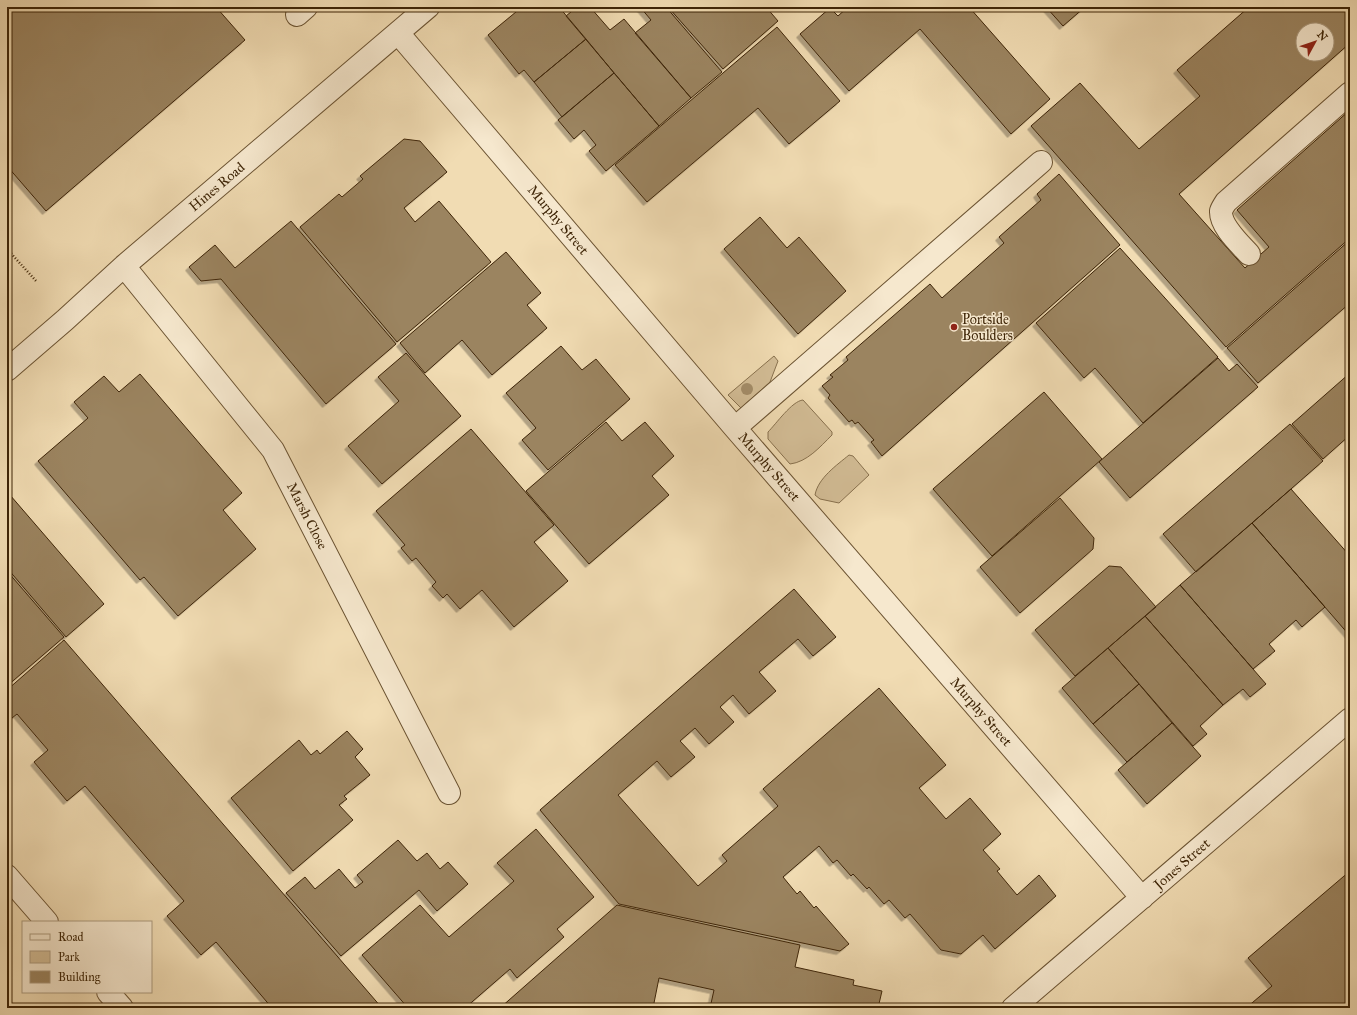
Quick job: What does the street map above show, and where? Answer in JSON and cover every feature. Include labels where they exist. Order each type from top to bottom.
[{"type":"street","name":"Hines Road","points":[[7,370],[124,266],[428,7]]},
{"type":"street","name":"Murphy Street","points":[[398,33],[735,428],[1142,898]]},
{"type":"street","points":[[1250,254],[1229,231],[1223,221],[1221,210],[1226,202],[1350,93]]},
{"type":"street","points":[[735,428],[1041,162]]},
{"type":"street","name":"Marsh Close","points":[[124,266],[273,450],[449,793]]},
{"type":"street","name":"Jones Street","points":[[1013,1008],[1350,720]]},
{"type":"street","points":[[7,876],[46,921]]},
{"type":"street","points":[[109,993],[122,1008]]},
{"type":"path","points":[[7,249],[37,282]]},
{"type":"green space","points":[[774,356],[778,361],[770,382],[741,408],[728,395]]},
{"type":"green space","points":[[803,400],[832,432],[832,435],[808,457],[796,463],[790,464],[768,439],[768,432],[789,408]]},
{"type":"green space","points":[[849,455],[853,456],[869,475],[839,503],[820,499],[815,495],[820,483],[829,472]]},
{"type":"building","points":[[7,7],[216,7],[245,40],[46,211],[7,166]]},
{"type":"building","points":[[522,7],[559,7],[586,39],[534,82],[524,70],[519,74],[488,35]]},
{"type":"building","points":[[577,7],[590,7],[610,30],[624,19],[691,98],[659,126],[566,16]]},
{"type":"building","points":[[640,7],[666,7],[722,72],[691,98],[635,33],[651,20]]},
{"type":"building","points":[[668,7],[766,7],[778,21],[723,69]]},
{"type":"building","points":[[848,7],[969,7],[1050,99],[1011,134],[920,29],[849,91],[800,34],[830,8],[838,16]]},
{"type":"building","points":[[1046,7],[1085,7],[1063,26]]},
{"type":"building","points":[[1249,7],[1350,7],[1350,43],[1335,56],[1335,22],[1295,22],[1295,62],[1328,62],[1179,194],[1245,268],[1269,247],[1237,210],[1350,110],[1350,238],[1226,347],[1031,126],[1080,83],[1139,149],[1200,96],[1177,70]]},
{"type":"building","points":[[777,27],[840,101],[789,144],[758,108],[647,202],[615,165]]},
{"type":"building","points":[[586,39],[614,73],[562,117],[534,82]]},
{"type":"building","points":[[614,73],[659,126],[606,171],[589,151],[596,145],[584,130],[574,139],[558,120]]},
{"type":"building","points":[[404,139],[420,141],[447,172],[404,208],[415,222],[439,201],[491,262],[397,342],[300,227],[339,194],[342,197],[363,179],[360,176]]},
{"type":"building","name":"Portside Boulders","points":[[1059,174],[1120,245],[882,456],[871,442],[874,440],[858,422],[855,424],[852,420],[849,422],[828,398],[830,395],[822,386],[833,377],[830,375],[848,360],[846,357],[930,284],[942,298],[1004,243],[999,237],[1041,200],[1037,194]]},
{"type":"building","points":[[760,217],[787,248],[799,237],[846,291],[798,334],[724,249]]},
{"type":"building","points":[[291,221],[396,344],[326,404],[221,279],[201,281],[189,267],[215,245],[235,268]]},
{"type":"building","points":[[1350,240],[1350,303],[1258,383],[1227,348]]},
{"type":"building","points":[[1120,248],[1218,357],[1143,423],[1095,368],[1084,378],[1036,323]]},
{"type":"building","points":[[506,252],[541,293],[527,305],[547,328],[492,375],[462,340],[425,373],[400,343]]},
{"type":"building","points":[[561,346],[582,370],[596,359],[630,399],[548,470],[522,440],[536,428],[506,393]]},
{"type":"building","points":[[406,353],[461,416],[382,484],[348,446],[399,401],[378,377]]},
{"type":"building","points":[[1218,358],[1229,371],[1237,364],[1258,387],[1130,498],[1099,462]]},
{"type":"building","points":[[1350,373],[1350,435],[1323,459],[1292,424]]},
{"type":"building","points":[[140,374],[242,493],[223,510],[256,549],[178,616],[144,577],[140,580],[38,461],[88,418],[74,402],[104,376],[119,392]]},
{"type":"building","points":[[1044,392],[1102,459],[992,556],[933,489]]},
{"type":"building","points":[[606,422],[622,441],[645,422],[674,456],[652,476],[669,495],[589,564],[526,491]]},
{"type":"building","points":[[1290,424],[1323,461],[1196,572],[1163,534]]},
{"type":"building","points":[[471,429],[554,525],[534,542],[568,581],[514,627],[482,590],[460,609],[447,594],[443,598],[432,586],[436,582],[416,558],[412,561],[401,548],[405,545],[376,511]]},
{"type":"building","points":[[1291,489],[1350,556],[1350,636],[1252,523]]},
{"type":"building","points":[[10,495],[104,604],[66,637],[7,568],[7,497]]},
{"type":"building","points":[[1060,498],[1094,538],[1093,549],[1020,613],[980,567]]},
{"type":"building","points":[[1252,523],[1325,607],[1302,627],[1296,620],[1269,644],[1275,651],[1253,669],[1180,585]]},
{"type":"building","points":[[1109,566],[1121,567],[1156,607],[1075,676],[1035,630]]},
{"type":"building","points":[[7,571],[64,637],[7,686]]},
{"type":"building","points":[[1180,585],[1266,684],[1250,697],[1243,689],[1223,705],[1145,616]]},
{"type":"building","points":[[794,589],[836,637],[813,656],[798,639],[759,672],[776,691],[749,714],[733,695],[720,707],[734,722],[709,744],[695,728],[680,741],[695,757],[671,777],[657,761],[618,795],[698,886],[727,861],[722,855],[778,806],[763,789],[879,688],[946,765],[919,788],[946,819],[970,798],[1001,834],[983,850],[1000,869],[997,871],[1017,895],[1039,875],[1056,896],[995,949],[983,935],[961,954],[941,950],[910,914],[905,918],[889,900],[884,904],[869,887],[867,889],[853,874],[851,876],[837,860],[833,863],[819,846],[783,877],[797,894],[800,891],[814,908],[816,906],[849,944],[840,951],[619,904],[540,810]]},
{"type":"building","points":[[1145,616],[1223,705],[1200,726],[1207,734],[1193,746],[1108,648]]},
{"type":"building","points":[[64,640],[382,1008],[272,1008],[216,942],[201,955],[167,916],[184,901],[85,786],[67,801],[34,762],[48,750],[17,714],[7,722],[7,690]]},
{"type":"building","points":[[1108,648],[1139,684],[1093,724],[1062,688]]},
{"type":"building","points":[[1139,684],[1172,723],[1127,762],[1093,724]]},
{"type":"building","points":[[1172,723],[1201,756],[1147,804],[1118,770]]},
{"type":"building","points":[[347,731],[363,749],[355,757],[370,775],[344,796],[347,799],[339,805],[353,820],[293,871],[231,798],[299,740],[311,755],[317,750],[320,754]]},
{"type":"building","points":[[536,829],[594,897],[557,929],[564,937],[517,978],[510,969],[465,1008],[408,1008],[362,955],[420,905],[449,937],[514,881],[497,863]]},
{"type":"building","points":[[398,840],[417,861],[427,853],[440,869],[448,862],[468,884],[437,911],[419,890],[341,956],[286,893],[305,877],[315,889],[339,869],[355,888],[363,882],[357,875]]},
{"type":"building","points":[[1350,871],[1350,1003],[1344,1008],[1246,1008],[1272,986],[1248,958]]},
{"type":"building","points":[[617,905],[800,945],[795,967],[854,980],[853,985],[882,991],[878,1008],[710,1008],[714,990],[659,978],[653,1008],[500,1008]]},
{"type":"place","name":"Portside Boulders","points":[[954,327]]}]
